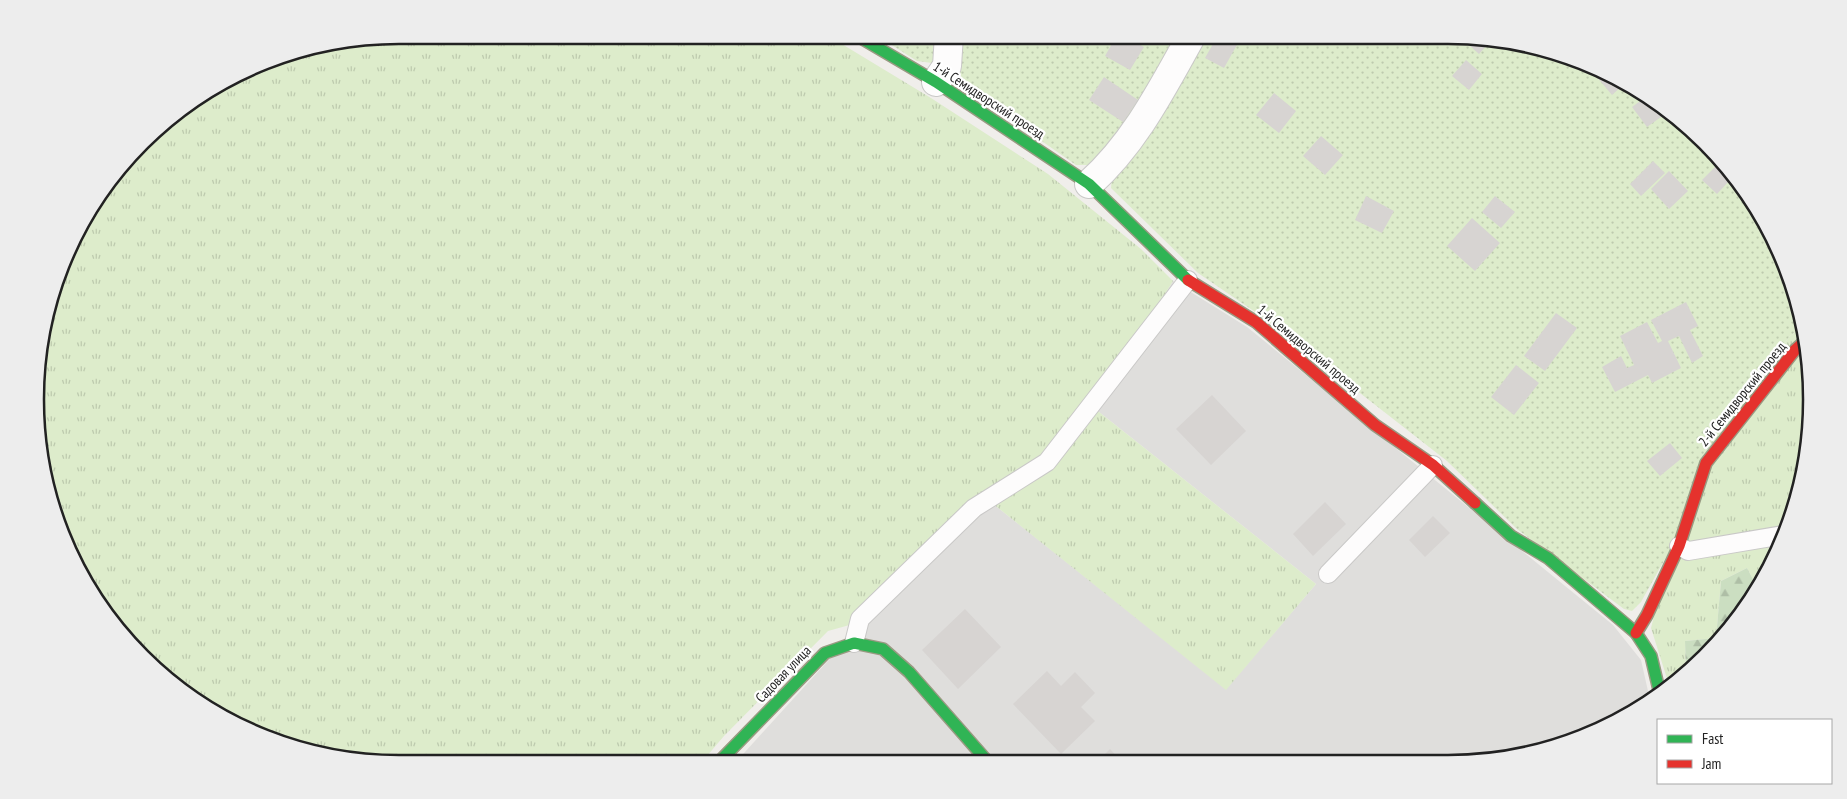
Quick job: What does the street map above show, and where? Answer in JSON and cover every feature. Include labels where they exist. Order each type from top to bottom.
[{"type":"street","name":"1-й Семидворский проезд","points":[[871,44],[936,82],[1090,184],[1188,280],[1256,322],[1375,425],[1433,465],[1511,536],[1548,558],[1636,633],[1651,656],[1658,686]]},
{"type":"street","points":[[936,82],[947,66],[948,44]]},
{"type":"street","points":[[1090,184],[1103,172],[1145,118],[1187,44]]},
{"type":"street","name":"2-й Семидворский проезд","points":[[1636,633],[1647,615],[1679,546],[1706,463],[1799,347]]},
{"type":"street","points":[[854,643],[883,649],[910,672],[982,755]]},
{"type":"street","name":"Садовая улица","points":[[731,755],[825,653],[854,643]]},
{"type":"lane","points":[[854,643],[860,618],[974,508],[1047,462],[1188,280]]},
{"type":"lane","points":[[1328,574],[1433,465]]},
{"type":"lane","points":[[1679,546],[1688,551],[1776,536]]},
{"type":"shaded area","points":[[1173,281],[1247,327],[1613,625],[1641,660],[1648,693],[1605,719],[1562,736],[1517,748],[1471,754],[742,755],[864,621],[992,503],[1226,689],[1316,584],[1094,408]]},
{"type":"green space","points":[[400,44],[842,44],[931,98],[1048,174],[1141,249],[1173,281],[1094,408],[1316,584],[1226,690],[992,503],[864,621],[828,631],[724,736],[708,755],[400,755],[353,752],[307,743],[242,719],[183,682],[148,651],[117,616],[104,597],[80,557],[71,536],[56,492],[51,469],[47,446],[44,400],[47,353],[51,330],[56,307],[71,263],[80,242],[104,202],[117,183],[148,148],[183,117],[242,80],[307,56],[353,47]]},
{"type":"green space","points":[[890,44],[937,44],[937,52],[932,63],[917,61]]},
{"type":"green space","points":[[961,44],[1182,44],[1143,116],[1092,165],[1076,165],[963,86],[959,76]]},
{"type":"green space","points":[[1193,44],[1448,44],[1494,47],[1540,56],[1584,71],[1625,91],[1664,117],[1715,165],[1743,202],[1767,242],[1784,285],[1796,331],[1788,338],[1641,602],[1632,611],[1624,609],[1517,529],[1447,461],[1264,318],[1198,273],[1111,188],[1112,177]]},
{"type":"green space","points":[[1796,331],[1800,353],[1803,400],[1800,446],[1791,492],[1784,514],[1767,557],[1754,581],[1747,568],[1721,581],[1717,632],[1711,639],[1685,641],[1686,663],[1667,679],[1651,628],[1672,545],[1788,338]]},
{"type":"green space","points":[[1747,568],[1754,581],[1717,632],[1721,581]]},
{"type":"green space","points":[[1711,639],[1686,663],[1685,641]]},
{"type":"building","points":[[1112,44],[1139,44],[1144,47],[1130,70],[1105,56]]},
{"type":"building","points":[[1213,44],[1237,44],[1224,68],[1205,58]]},
{"type":"building","points":[[1469,45],[1486,46],[1479,54]]},
{"type":"building","points":[[1466,60],[1482,74],[1469,90],[1452,76]]},
{"type":"building","points":[[1596,76],[1620,88],[1612,95]]},
{"type":"building","points":[[1104,77],[1138,100],[1123,122],[1089,100]]},
{"type":"building","points":[[1274,93],[1296,111],[1279,133],[1256,115]]},
{"type":"building","points":[[1640,101],[1662,116],[1647,127],[1632,107]]},
{"type":"building","points":[[1321,136],[1343,155],[1325,175],[1303,156]]},
{"type":"building","points":[[1653,161],[1665,173],[1641,196],[1630,184]]},
{"type":"building","points":[[1716,166],[1729,181],[1717,194],[1702,180]]},
{"type":"building","points":[[1669,171],[1688,191],[1669,209],[1651,189]]},
{"type":"building","points":[[1366,196],[1394,211],[1382,233],[1355,220]]},
{"type":"building","points":[[1495,196],[1515,212],[1501,228],[1482,212]]},
{"type":"building","points":[[1472,218],[1500,243],[1475,271],[1447,246]]},
{"type":"building","points":[[1686,302],[1698,326],[1690,330],[1703,356],[1692,363],[1679,336],[1668,341],[1681,368],[1652,383],[1648,375],[1615,392],[1602,367],[1621,356],[1627,368],[1634,365],[1620,336],[1647,322],[1658,343],[1662,341],[1651,320]]},
{"type":"building","points":[[1556,313],[1577,328],[1545,371],[1524,356]]},
{"type":"building","points":[[1516,365],[1539,383],[1514,415],[1491,397]]},
{"type":"building","points":[[1212,395],[1246,431],[1211,465],[1176,429]]},
{"type":"building","points":[[1670,443],[1682,458],[1660,476],[1647,461]]},
{"type":"building","points":[[1325,502],[1346,524],[1313,556],[1293,534]]},
{"type":"building","points":[[1433,516],[1450,533],[1425,557],[1409,540]]},
{"type":"building","points":[[965,609],[1001,647],[958,689],[922,650]]},
{"type":"building","points":[[1047,671],[1061,686],[1075,672],[1095,693],[1081,707],[1095,721],[1061,754],[1013,704]]},
{"type":"building","points":[[1110,749],[1116,755],[1104,755]]},
{"type":"traffic: fast","points":[[871,44],[936,82],[1089,184],[1188,280]]},
{"type":"traffic: fast","points":[[1475,503],[1511,536],[1548,558],[1636,633],[1651,656],[1658,686]]},
{"type":"traffic: fast","points":[[726,755],[825,653],[854,643],[883,649],[909,672],[982,755]]},
{"type":"traffic: jam","points":[[1188,280],[1256,322],[1375,425],[1433,465],[1475,503]]},
{"type":"traffic: jam","points":[[1636,633],[1647,615],[1679,546],[1706,463],[1799,347]]}]
